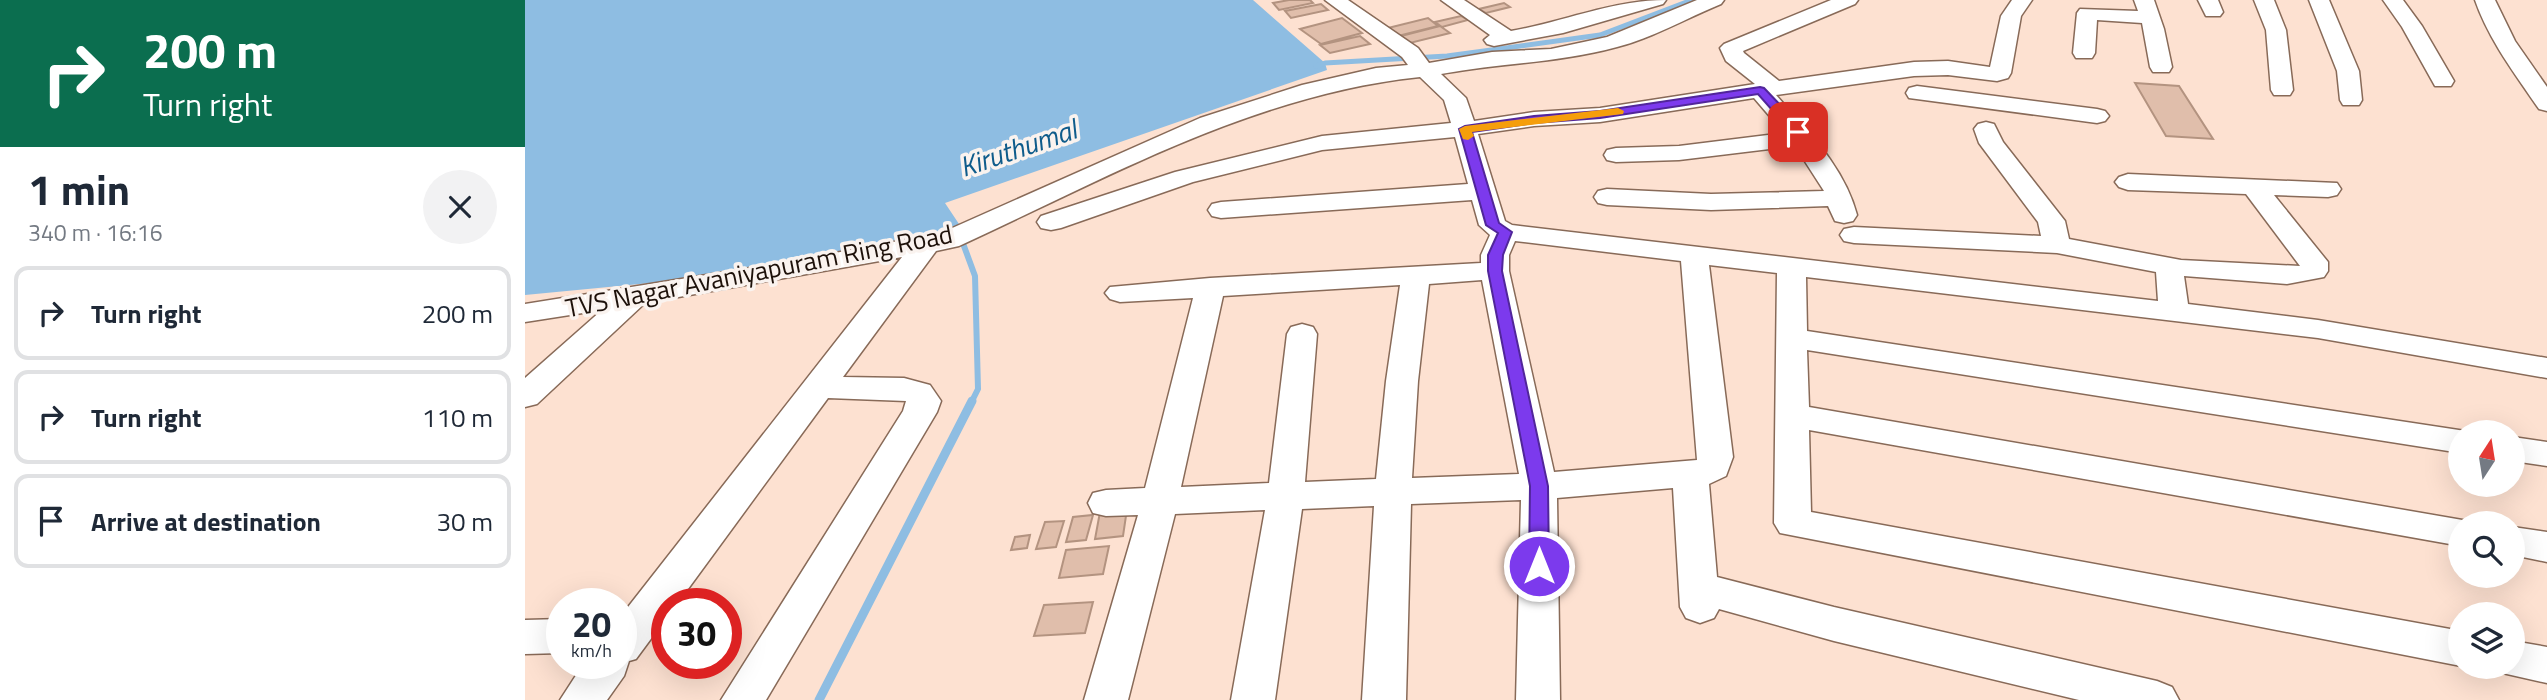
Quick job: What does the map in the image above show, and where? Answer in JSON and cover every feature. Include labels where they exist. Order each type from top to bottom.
[{"type":"street","points":[[1335,0],[1422,55],[1455,98],[1493,225],[1505,232],[2318,329],[2547,368]]},
{"type":"street","points":[[1451,0],[1508,38]]},
{"type":"street","points":[[1422,55],[1556,29],[1656,0]]},
{"type":"street","points":[[1422,55],[1492,58],[1551,55],[1613,42],[1714,0]]},
{"type":"street","points":[[1849,0],[1731,48],[1734,56],[1767,89],[1803,138],[1839,198],[1872,275]]},
{"type":"street","points":[[1051,222],[1184,177],[1322,143],[1465,129],[1534,119],[1600,115],[1767,89],[1930,68],[1991,75],[2000,73],[2011,16],[2022,0]]},
{"type":"street","points":[[2264,0],[2276,30],[2282,90]]},
{"type":"street","points":[[2319,0],[2339,55],[2348,69],[2351,100]]},
{"type":"street","points":[[2393,0],[2412,26],[2443,81]]},
{"type":"street","points":[[2485,0],[2490,15],[2537,76],[2547,104]]},
{"type":"street","points":[[2084,53],[2087,13],[2148,9],[2161,67]]},
{"type":"street","name":"TVS Nagar Avaniyapuram Ring Road","points":[[525,313],[635,296],[949,238],[1208,123],[1310,90],[1376,75],[1422,55]]},
{"type":"street","points":[[1990,102],[1991,75]]},
{"type":"street","points":[[1917,93],[2097,116]]},
{"type":"street","points":[[1986,129],[1991,143],[2051,222],[2057,244]]},
{"type":"street","points":[[1616,155],[1679,153],[1803,138]]},
{"type":"street","points":[[2128,182],[2328,190]]},
{"type":"street","points":[[1854,235],[2057,244],[2180,268],[2297,274],[2314,271],[2314,262],[2254,187]]},
{"type":"street","points":[[1221,210],[1483,191]]},
{"type":"street","points":[[1607,197],[1711,202],[1839,198]]},
{"type":"street","points":[[1505,232],[1495,255],[1495,271],[1539,486],[1538,700]]},
{"type":"street","points":[[637,623],[818,387],[949,238]]},
{"type":"street","points":[[1106,503],[1539,486],[1689,476],[1713,467],[1715,457],[1694,254]]},
{"type":"street","points":[[1791,265],[1793,523],[2448,647]]},
{"type":"street","points":[[2174,312],[2169,274],[2172,269],[2180,268]]},
{"type":"street","points":[[1120,293],[1495,271]]},
{"type":"street","points":[[1384,700],[1391,490],[1407,333],[1416,276]]},
{"type":"street","points":[[1106,700],[1160,501],[1210,287]]},
{"type":"street","points":[[525,396],[635,296]]},
{"type":"street","points":[[1253,700],[1286,495],[1302,334]]},
{"type":"street","points":[[1791,338],[2448,439]]},
{"type":"street","points":[[743,700],[921,412],[924,401],[918,393],[904,389],[818,387]]},
{"type":"street","points":[[1792,416],[2448,530]]},
{"type":"street","points":[[2525,451],[2547,454]]},
{"type":"street","points":[[1689,476],[1699,599],[1834,624],[2157,700]]},
{"type":"street","points":[[2525,543],[2547,547]]},
{"type":"street","points":[[525,637],[546,636]]},
{"type":"street","points":[[2525,661],[2547,665]]},
{"type":"street","points":[[582,700],[597,679]]},
{"type":"water","points":[[525,0],[1253,0],[1325,63],[1327,70],[945,203],[961,227],[744,274],[525,295]]},
{"type":"building","points":[[1310,0],[1313,3],[1279,10],[1273,3]]},
{"type":"building","points":[[1504,3],[1510,7],[1486,13],[1479,9]]},
{"type":"building","points":[[1321,4],[1328,10],[1291,18],[1285,11]]},
{"type":"building","points":[[1461,16],[1468,20],[1442,27],[1435,22]]},
{"type":"building","points":[[1342,18],[1362,33],[1321,44],[1300,29]]},
{"type":"building","points":[[1428,18],[1438,26],[1398,36],[1388,28]]},
{"type":"building","points":[[1440,26],[1450,33],[1410,43],[1401,36]]},
{"type":"building","points":[[1360,36],[1370,44],[1330,53],[1320,45]]},
{"type":"building","points":[[2135,83],[2179,86],[2213,139],[2166,136]]},
{"type":"building","points":[[1127,509],[1123,536],[1095,539],[1100,512]]},
{"type":"building","points":[[1093,515],[1086,540],[1066,542],[1073,517]]},
{"type":"building","points":[[1064,521],[1056,547],[1036,549],[1045,522]]},
{"type":"building","points":[[1030,535],[1027,548],[1011,550],[1015,537]]},
{"type":"building","points":[[1109,546],[1103,574],[1059,578],[1066,550]]},
{"type":"building","points":[[1093,602],[1085,633],[1034,636],[1044,605]]},
{"type":"waterway","name":"Kiruthumal","points":[[1316,66],[1325,63],[1447,56],[1600,35],[1692,0]]},
{"type":"waterway","name":"Kiruthumal","points":[[961,238],[975,276],[978,389],[972,401]]},
{"type":"waterway","name":"Kiruthumal","points":[[819,700],[972,401]]},
{"type":"slow traffic","points":[[1468,136],[1465,129],[1618,111]]},
{"type":"route","points":[[1539,566],[1539,486],[1495,271],[1495,255],[1505,232],[1493,225],[1465,129],[1534,119],[1600,115],[1760,90],[1798,132]]}]
